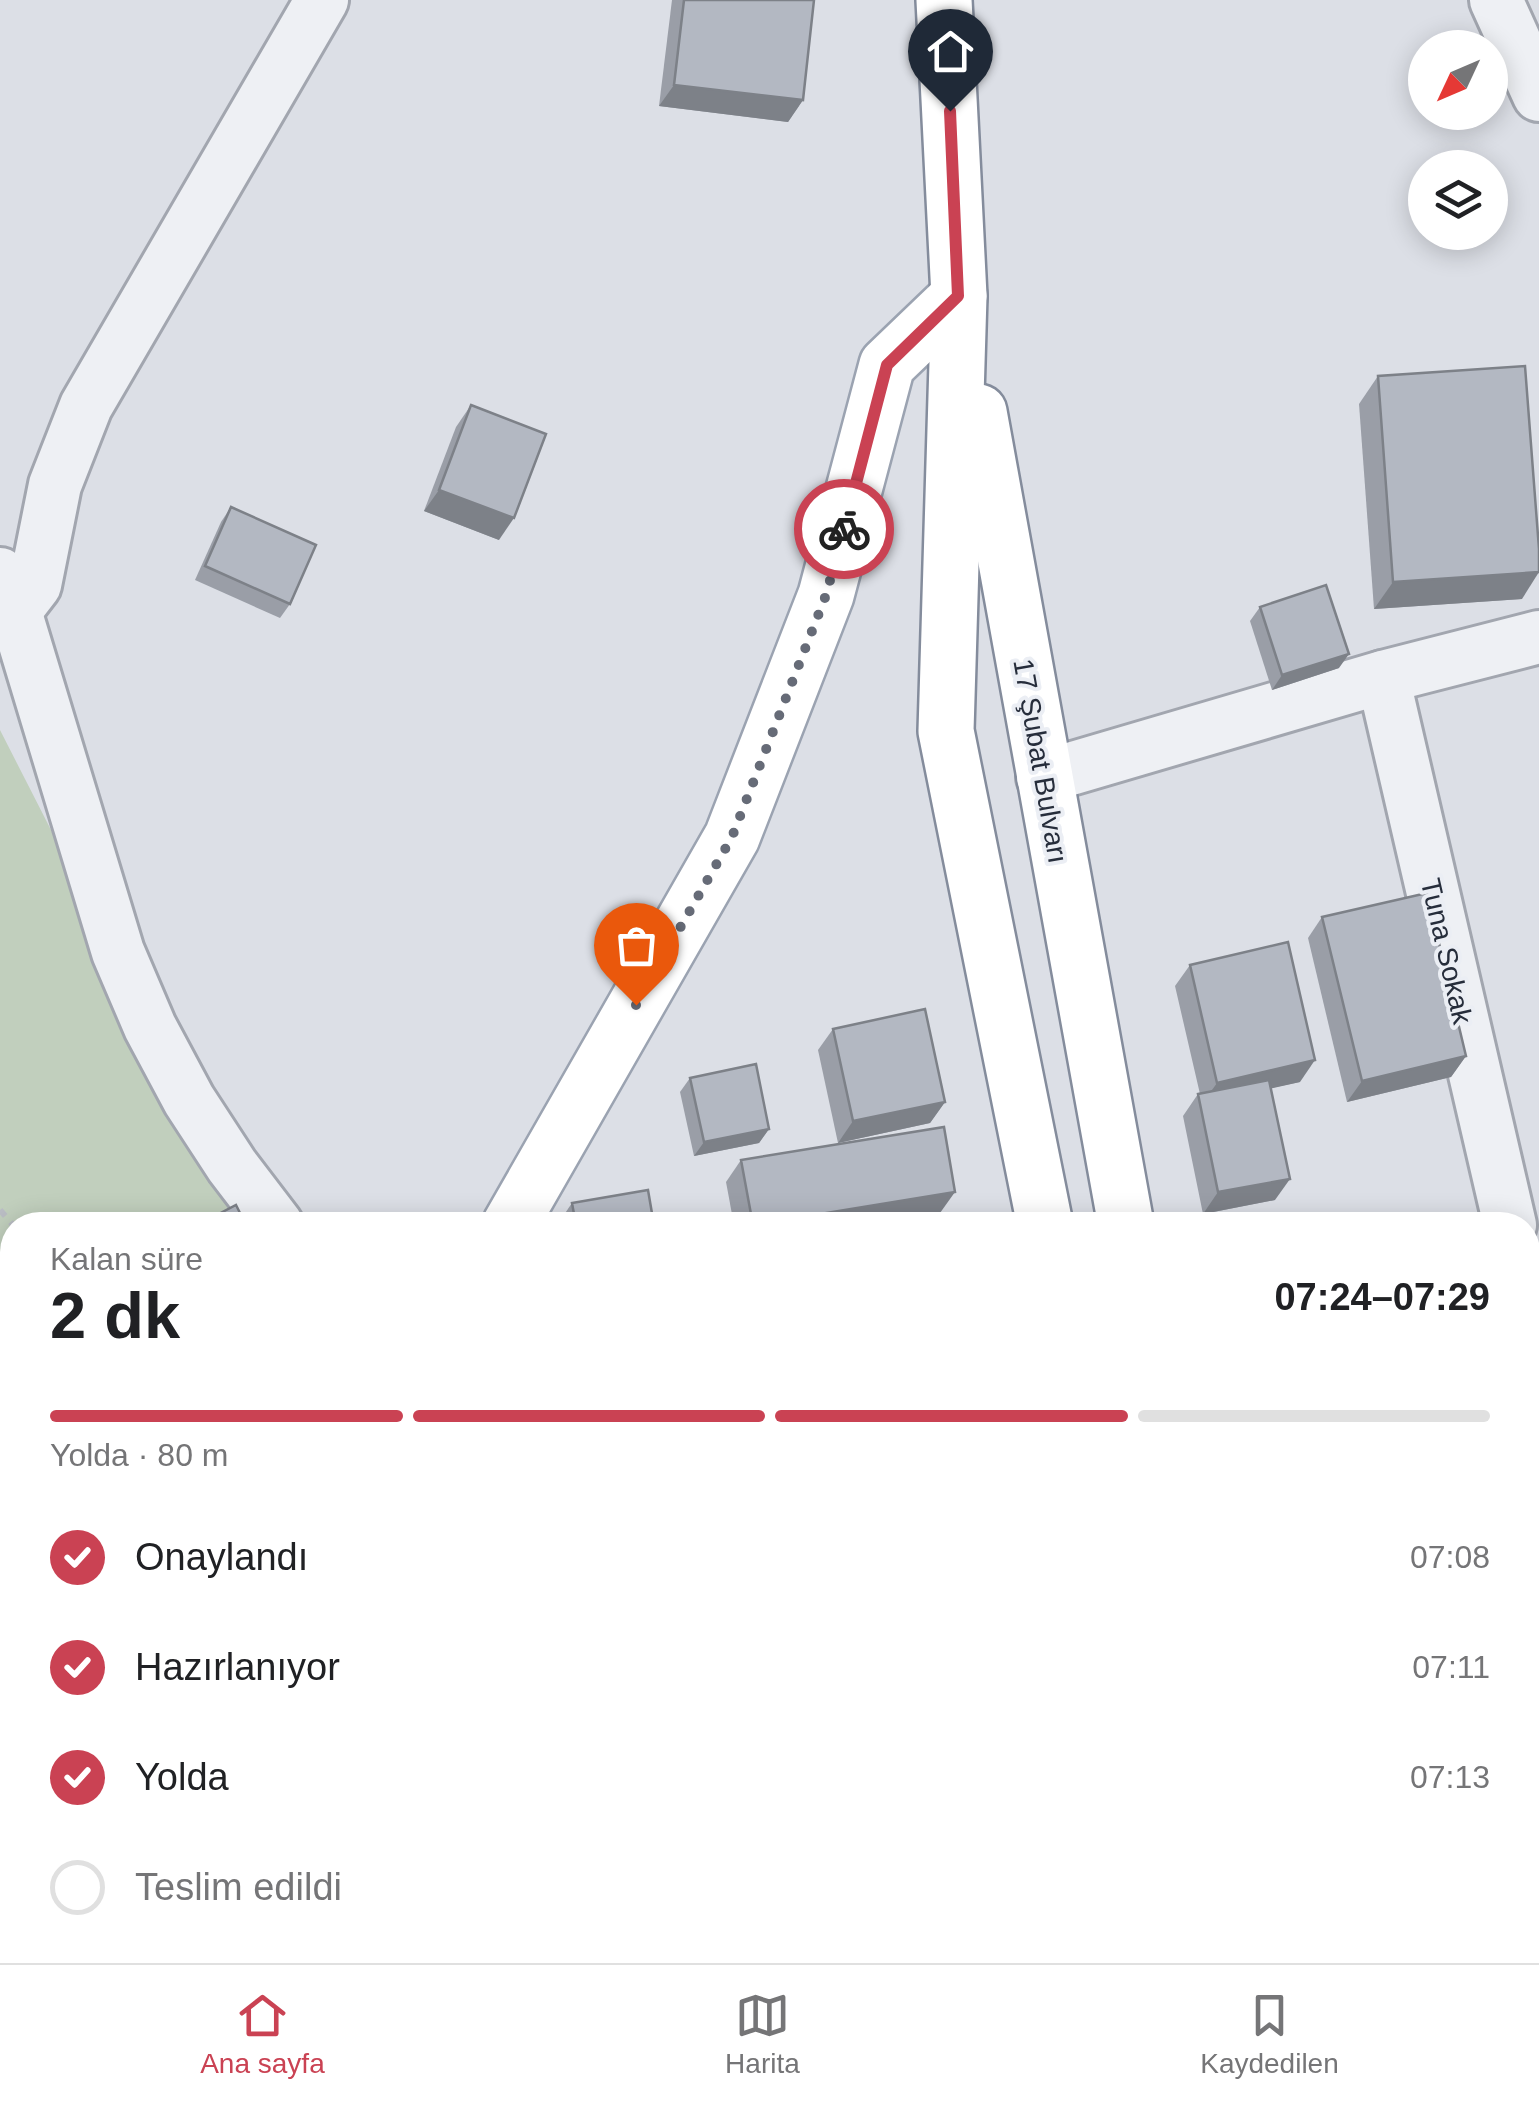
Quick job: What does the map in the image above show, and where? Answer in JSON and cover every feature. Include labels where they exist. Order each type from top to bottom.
[{"type":"main road","name":"17 Şubat Bulvarı","points":[[944,0],[958,296],[946,731],[1043,1212]]},
{"type":"main road","name":"17 Şubat Bulvarı","points":[[958,296],[1124,1212]]},
{"type":"main road","points":[[525,1212],[732,837],[826,595],[887,365],[958,296]]},
{"type":"street","points":[[267,1212],[189,1100],[150,1027],[118,952],[8,592],[36,584],[55,485],[86,406],[322,0]]},
{"type":"street","points":[[1496,0],[1539,95]]},
{"type":"street","points":[[1043,777],[1383,677],[1539,637]]},
{"type":"street","name":"Tuna Sokak","points":[[1383,677],[1507,1212]]},
{"type":"green space","points":[[0,730],[226,1173],[252,1212],[0,1212]]},
{"type":"building","points":[[684,0],[814,0],[803,100],[674,85]]},
{"type":"building","points":[[1525,366],[1539,572],[1393,582],[1378,376]]},
{"type":"building","points":[[471,405],[546,434],[514,518],[439,490]]},
{"type":"building","points":[[231,507],[316,545],[290,604],[205,566]]},
{"type":"building","points":[[1326,585],[1349,654],[1282,675],[1260,607]]},
{"type":"building","points":[[1427,893],[1466,1056],[1362,1081],[1322,917]]},
{"type":"building","points":[[1288,942],[1315,1060],[1217,1083],[1190,965]]},
{"type":"building","points":[[925,1009],[945,1102],[853,1121],[833,1029]]},
{"type":"building","points":[[756,1064],[769,1129],[704,1142],[690,1078]]},
{"type":"building","points":[[1269,1080],[1290,1179],[1218,1192],[1198,1094]]},
{"type":"building","points":[[944,1127],[955,1192],[833,1212],[751,1212],[741,1160]]},
{"type":"building","points":[[648,1190],[652,1212],[574,1212],[572,1203]]},
{"type":"way so far","points":[[636,1005],[732,837],[826,595],[844,529]]},
{"type":"route","points":[[844,529],[887,365],[958,296],[950,111]]}]
